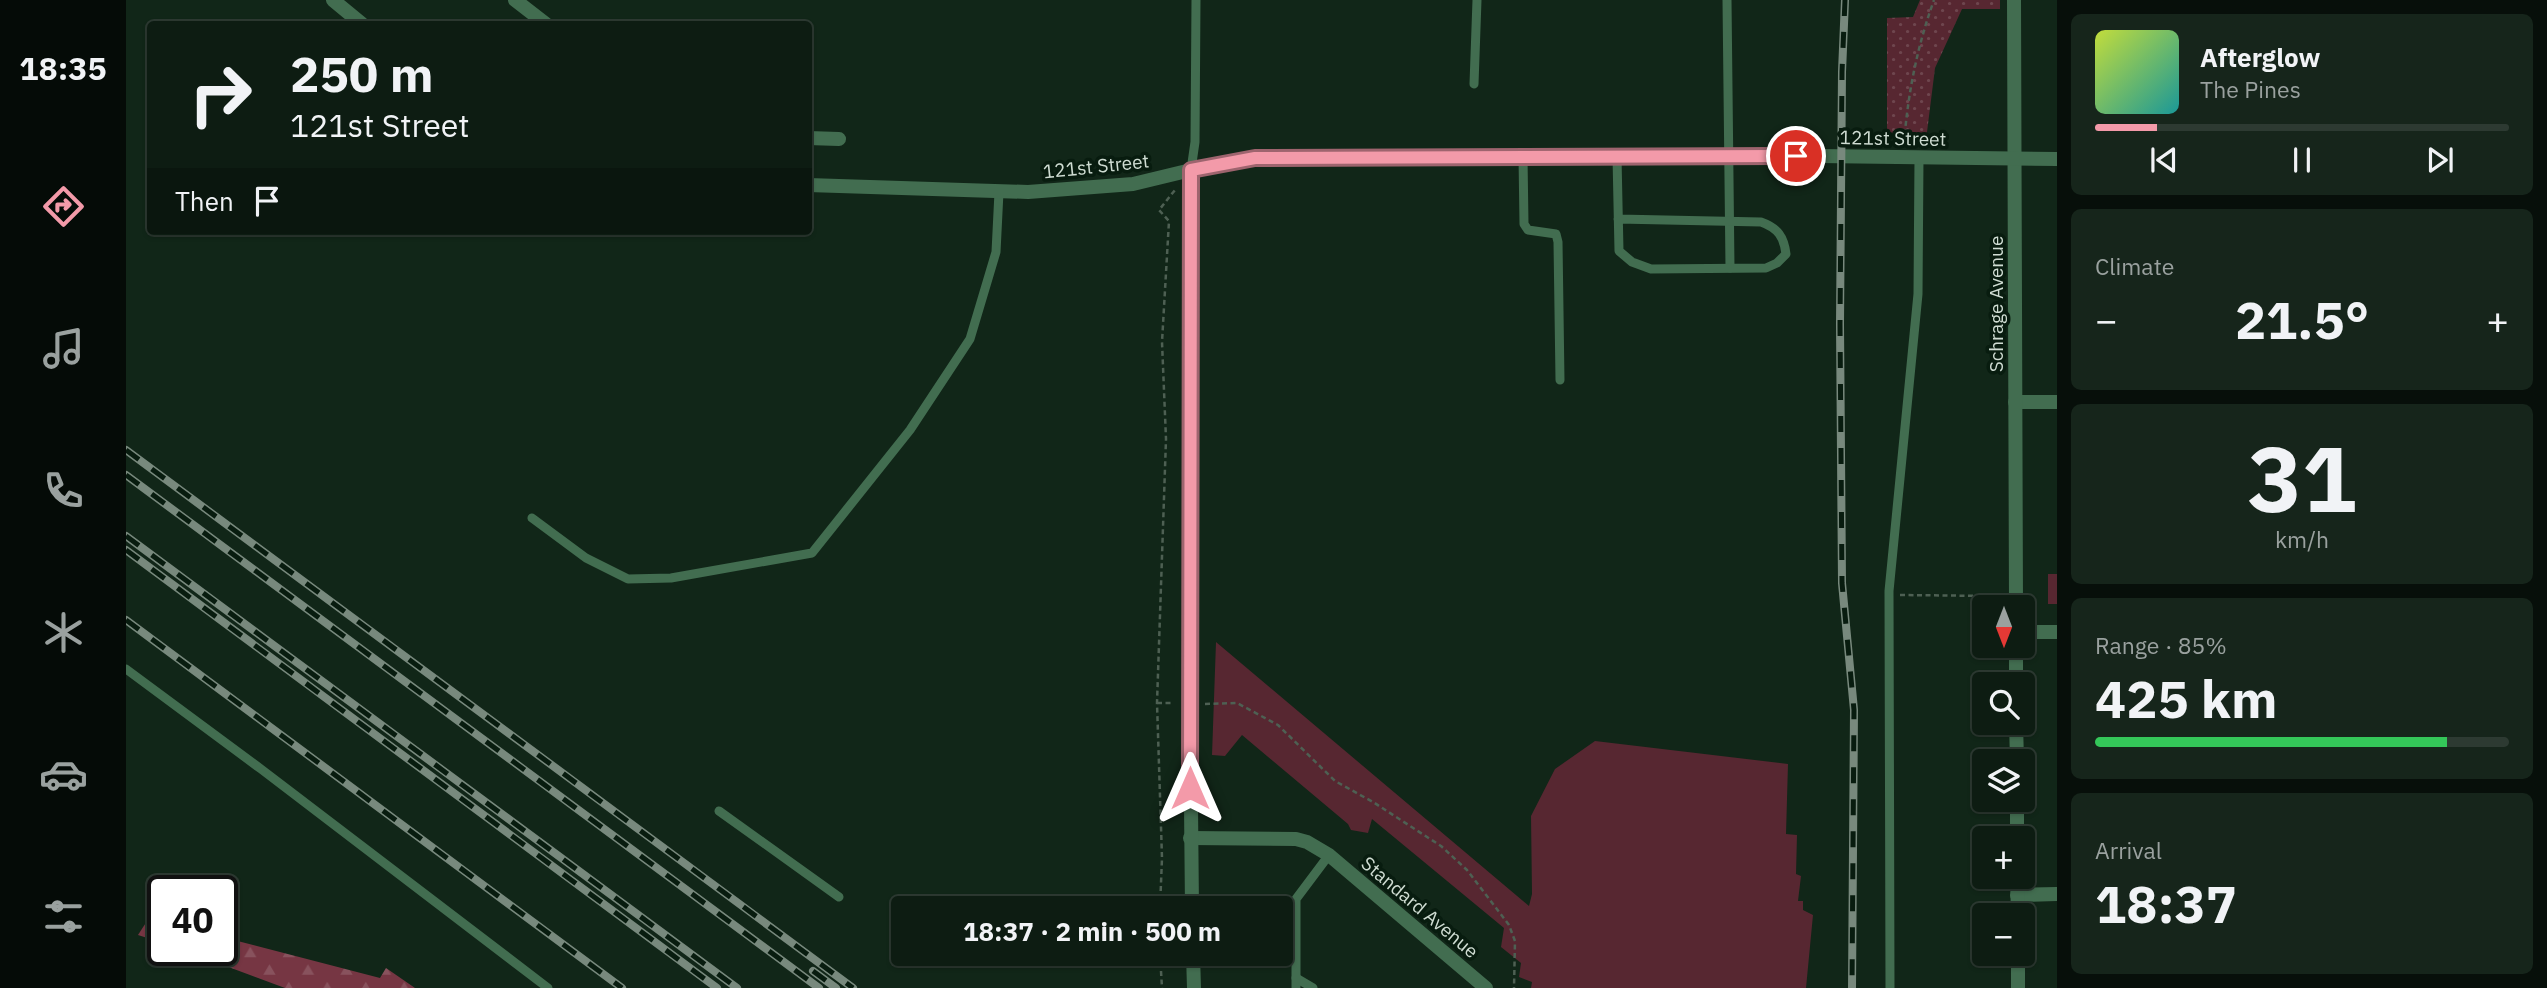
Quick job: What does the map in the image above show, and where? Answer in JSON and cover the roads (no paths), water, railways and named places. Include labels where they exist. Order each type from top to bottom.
[{"type":"street","points":[[333,0],[358,21]]},
{"type":"street","points":[[515,0],[542,21]]},
{"type":"street","name":"Schrage Avenue","points":[[2014,0],[2016,595]]},
{"type":"street","points":[[812,138],[839,139]]},
{"type":"street","name":"121st Street","points":[[812,185],[1028,192],[1133,184],[1255,158],[1728,156],[2057,159]]},
{"type":"street","points":[[1191,170],[1192,896]]},
{"type":"street","points":[[2015,402],[2057,402]]},
{"type":"street","points":[[2035,632],[2057,632]]},
{"type":"street","name":"Standard Avenue","points":[[1190,838],[1296,839],[1307,842],[1329,855],[1482,985]]},
{"type":"street","points":[[2017,889],[2017,903]]},
{"type":"street","points":[[2017,895],[2057,894]]},
{"type":"street","points":[[1194,966],[1194,988]]},
{"type":"street","points":[[2018,966],[2018,988]]},
{"type":"lane","points":[[1191,170],[1195,142],[1196,0]]},
{"type":"lane","points":[[1474,84],[1477,0]]},
{"type":"lane","points":[[1727,0],[1730,268]]},
{"type":"lane","points":[[1523,157],[1524,224],[1528,230],[1556,234],[1558,242],[1560,380]]},
{"type":"lane","points":[[1617,157],[1618,219],[1619,250],[1632,262],[1651,269],[1766,268],[1777,263],[1786,254],[1785,241],[1770,225],[1761,222],[1618,219]]},
{"type":"lane","points":[[1890,988],[1889,595],[1918,294],[1919,158]]},
{"type":"lane","points":[[532,518],[586,558],[628,579],[671,578],[812,553],[910,430],[970,339],[996,252],[999,192]]},
{"type":"lane","points":[[126,669],[548,988]]},
{"type":"lane","points":[[719,811],[839,897]]},
{"type":"lane","points":[[1313,988],[1296,983],[1296,899],[1329,855]]},
{"type":"railway","points":[[1845,0],[1840,324],[1842,583],[1854,710],[1852,988]]},
{"type":"railway","points":[[126,450],[853,988]]},
{"type":"railway","points":[[126,475],[819,988]]},
{"type":"railway","points":[[126,536],[737,988]]},
{"type":"railway","points":[[126,550],[717,988]]},
{"type":"railway","points":[[126,620],[622,988]]},
{"type":"railway","points":[[813,971],[836,988]]}]
